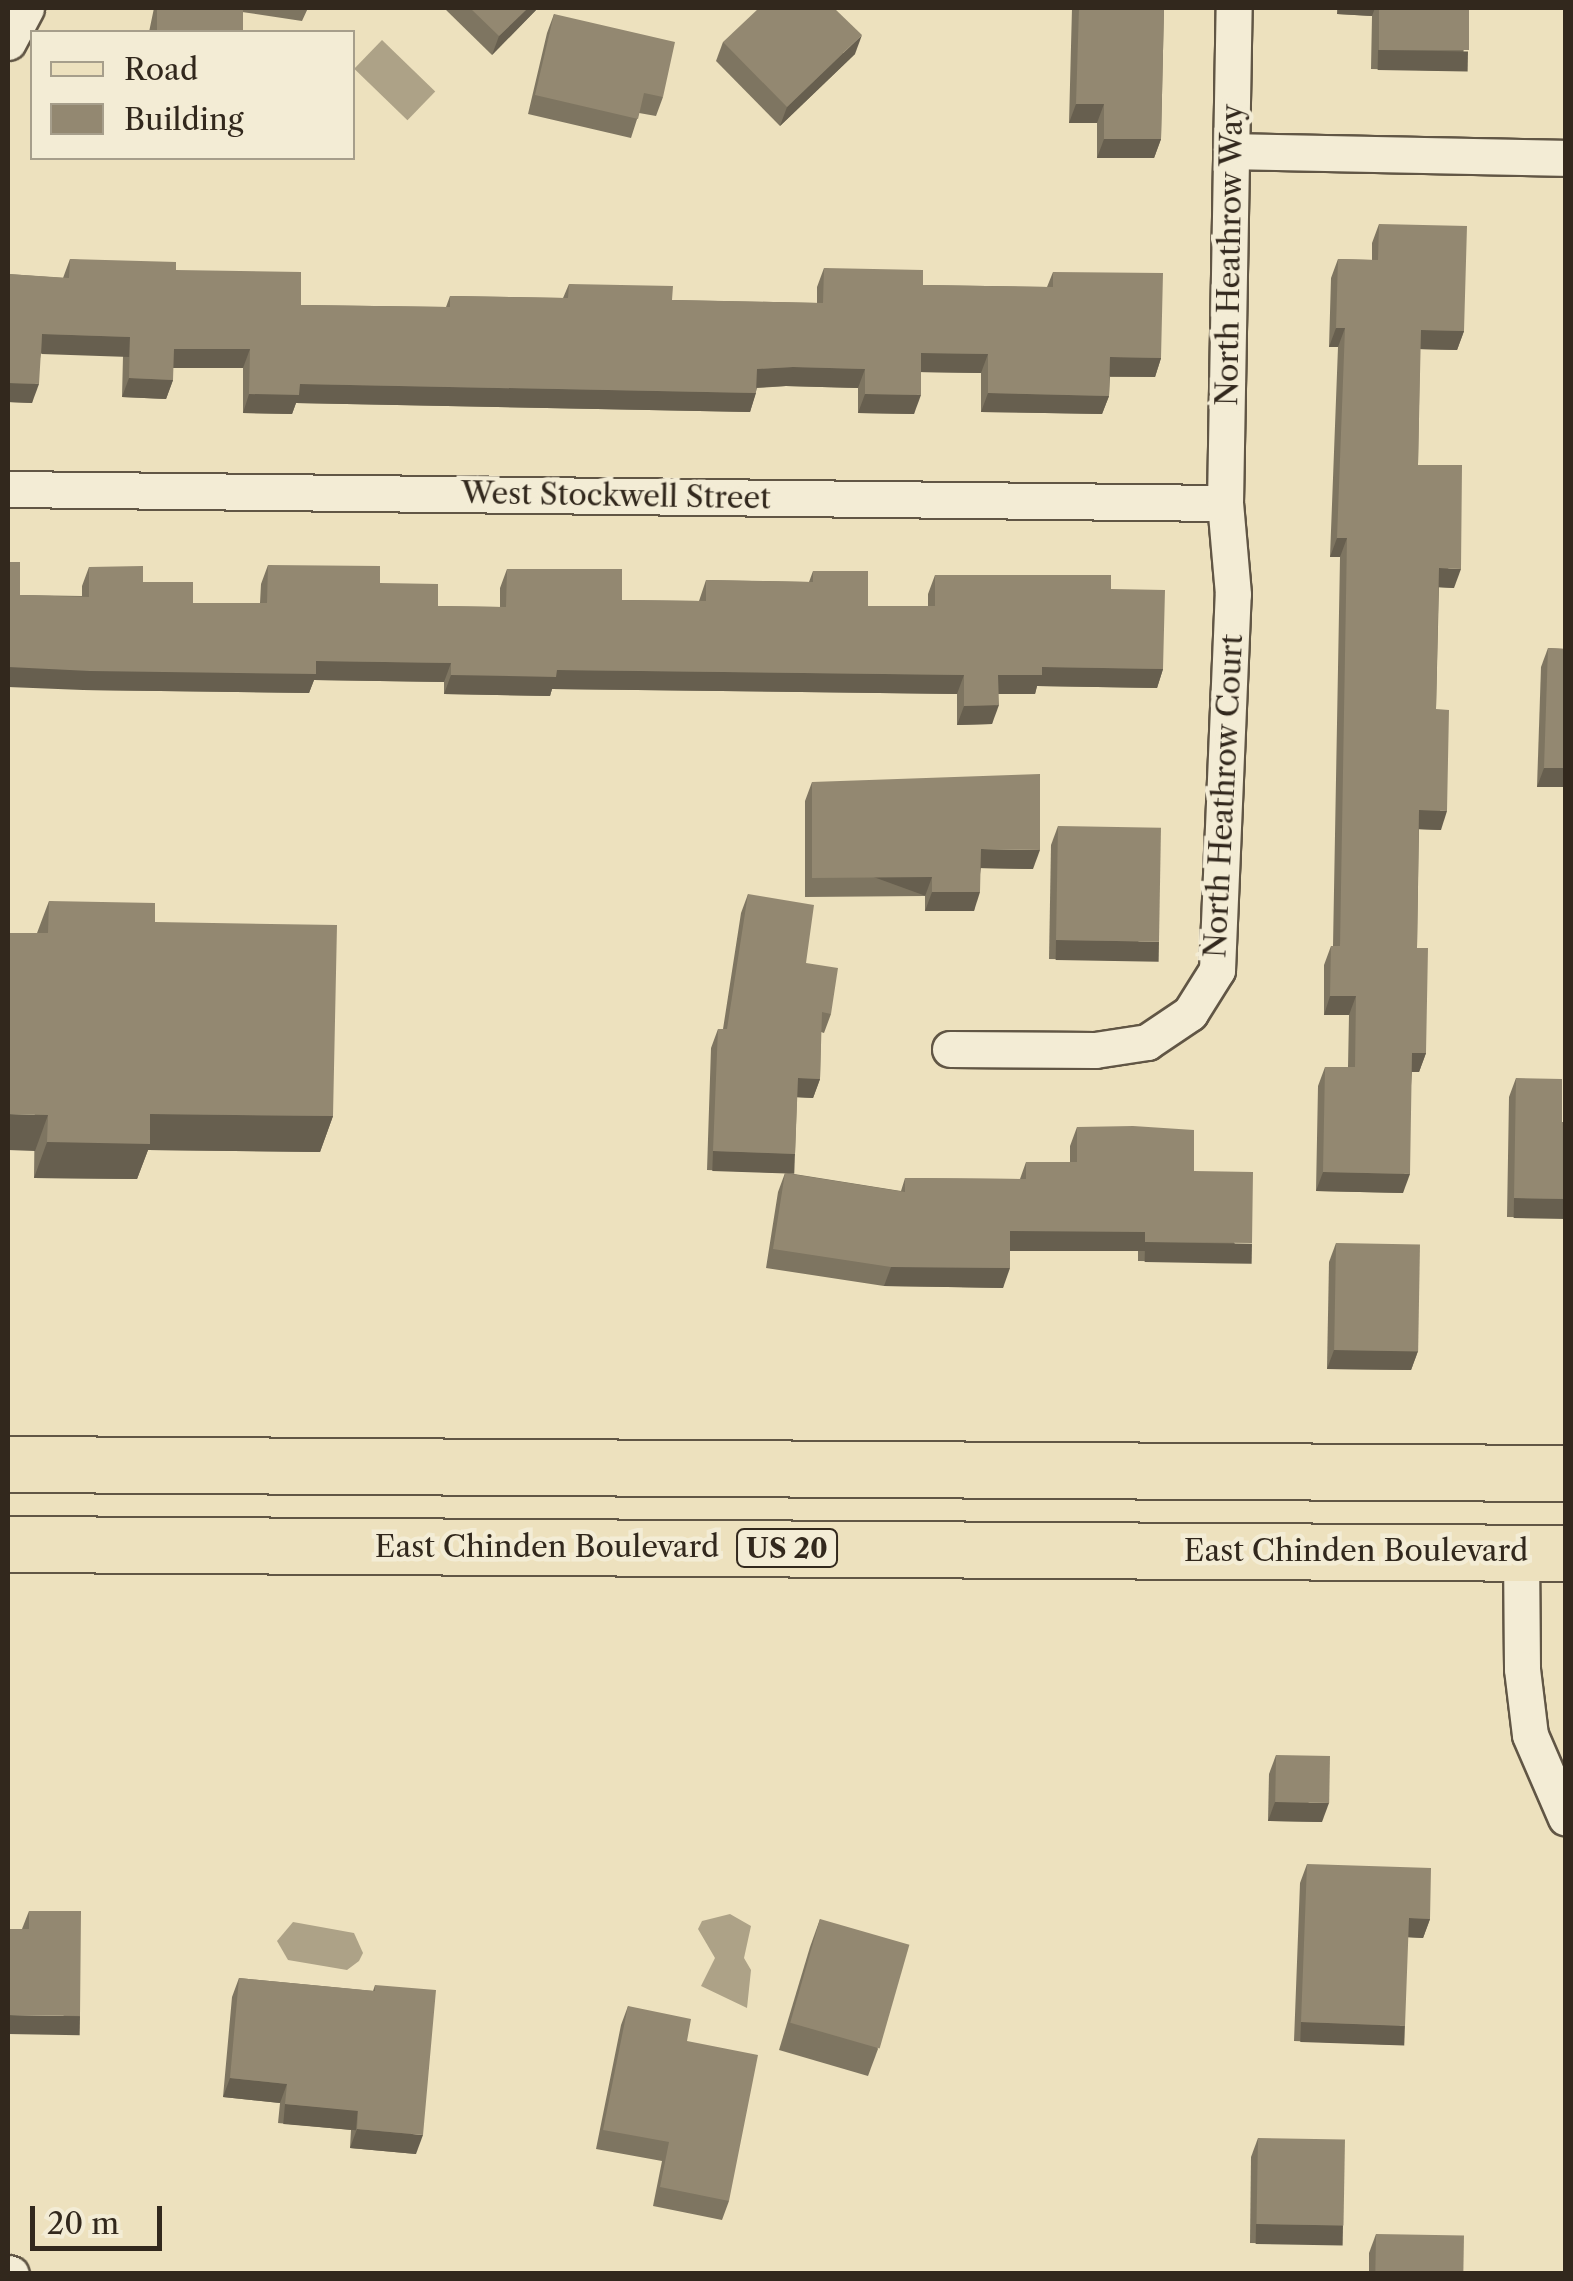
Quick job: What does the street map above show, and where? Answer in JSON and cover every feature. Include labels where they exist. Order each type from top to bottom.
[{"type":"main road","points":[[8,1464],[1566,1473]]},
{"type":"main road","name":"East Chinden Boulevard","points":[[8,1544],[1551,1546]]},
{"type":"street","points":[[8,42],[26,8]]},
{"type":"street","name":"North Heathrow Way","points":[[1224,503],[1234,8]]},
{"type":"street","points":[[1232,151],[1566,158]]},
{"type":"street","name":"West Stockwell Street","points":[[8,489],[1224,503]]},
{"type":"street","name":"North Heathrow Court","points":[[950,1050],[1096,1050],[1147,1042],[1190,1012],[1217,970],[1233,594],[1224,503]]},
{"type":"street","points":[[1551,1546],[1522,1669],[1530,1735],[1566,1818]]},
{"type":"shaded area","points":[[382,40],[435,91],[407,120],[355,70]]},
{"type":"shaded area","points":[[730,1914],[751,1926],[744,1958],[751,1970],[747,2008],[701,1986],[715,1958],[698,1929],[702,1921]]},
{"type":"shaded area","points":[[293,1922],[354,1933],[363,1953],[359,1961],[347,1970],[288,1960],[277,1941]]},
{"type":"building","points":[[157,8],[243,8],[243,30],[157,30]]},
{"type":"building","points":[[470,8],[528,8],[499,36]]},
{"type":"building","points":[[759,8],[834,8],[862,35],[787,107],[723,42]]},
{"type":"building","points":[[1079,8],[1164,8],[1161,139],[1104,139],[1104,104],[1076,104]]},
{"type":"building","points":[[1379,8],[1469,8],[1469,50],[1379,50]]},
{"type":"building","points":[[554,14],[675,42],[663,97],[644,93],[638,119],[535,95]]},
{"type":"building","points":[[1379,224],[1467,226],[1464,331],[1421,330],[1418,465],[1462,465],[1461,569],[1439,568],[1436,709],[1449,710],[1447,811],[1419,810],[1417,948],[1428,948],[1426,1053],[1412,1053],[1410,1174],[1323,1172],[1325,1067],[1355,1067],[1356,996],[1330,996],[1331,946],[1340,946],[1347,538],[1337,538],[1345,328],[1336,328],[1338,259],[1378,260]]},
{"type":"building","points":[[70,259],[176,262],[176,270],[301,272],[301,305],[450,307],[450,296],[568,298],[569,284],[673,286],[672,300],[823,303],[824,268],[923,270],[923,285],[1053,287],[1053,272],[1163,273],[1161,358],[1110,357],[1109,396],[988,393],[988,354],[921,353],[921,395],[865,394],[865,369],[793,367],[757,369],[756,393],[300,384],[299,395],[249,394],[250,349],[174,349],[173,380],[129,378],[130,337],[42,334],[39,384],[8,383],[8,274],[69,278]]},
{"type":"building","points":[[8,562],[20,562],[20,595],[89,597],[89,567],[143,566],[143,582],[193,582],[193,603],[267,603],[268,565],[380,566],[380,583],[438,584],[438,606],[506,607],[507,569],[622,569],[622,600],[706,601],[706,580],[813,582],[813,571],[868,571],[868,606],[935,606],[935,575],[1111,575],[1111,589],[1165,590],[1163,669],[1042,667],[1042,675],[998,675],[999,705],[964,706],[964,675],[557,670],[556,677],[451,675],[451,663],[316,661],[316,674],[8,667]]},
{"type":"building","points":[[1548,648],[1566,649],[1566,768],[1544,768]]},
{"type":"building","points":[[1040,774],[1040,850],[981,849],[980,892],[932,892],[932,877],[812,878],[812,782]]},
{"type":"building","points":[[1058,826],[1161,828],[1159,942],[1056,940]]},
{"type":"building","points":[[748,894],[814,905],[806,963],[838,968],[831,1014],[822,1012],[820,1079],[798,1078],[795,1154],[713,1151],[718,1029],[727,1029]]},
{"type":"building","points":[[49,901],[155,903],[155,922],[337,925],[333,1116],[150,1114],[150,1144],[47,1142],[48,1115],[8,1114],[8,933],[48,933]]},
{"type":"building","points":[[1516,1078],[1562,1079],[1566,1199],[1514,1198]]},
{"type":"building","points":[[1077,1127],[1194,1130],[1194,1171],[1253,1172],[1252,1243],[1145,1242],[1145,1232],[1010,1231],[1010,1268],[891,1267],[773,1249],[785,1173],[905,1192],[905,1178],[1026,1179],[1026,1162],[1077,1162]]},
{"type":"building","points":[[1336,1243],[1420,1244],[1418,1351],[1334,1350]]},
{"type":"building","points":[[1276,1755],[1330,1756],[1329,1803],[1275,1802]]},
{"type":"building","points":[[1307,1864],[1431,1868],[1430,1919],[1409,1918],[1405,2026],[1301,2022]]},
{"type":"building","points":[[29,1911],[81,1911],[80,2016],[8,2015],[8,1929],[29,1929]]},
{"type":"building","points":[[820,1919],[909,1945],[880,2048],[790,2023]]},
{"type":"building","points":[[239,1978],[375,1991],[375,1985],[436,1990],[423,2135],[357,2129],[358,2111],[285,2104],[287,2084],[230,2078]]},
{"type":"building","points":[[628,2006],[691,2019],[687,2041],[758,2055],[729,2201],[660,2187],[669,2142],[603,2130]]},
{"type":"building","points":[[1258,2138],[1345,2140],[1343,2226],[1256,2224]]},
{"type":"building","points":[[1376,2234],[1464,2236],[1463,2274],[1375,2274]]}]
